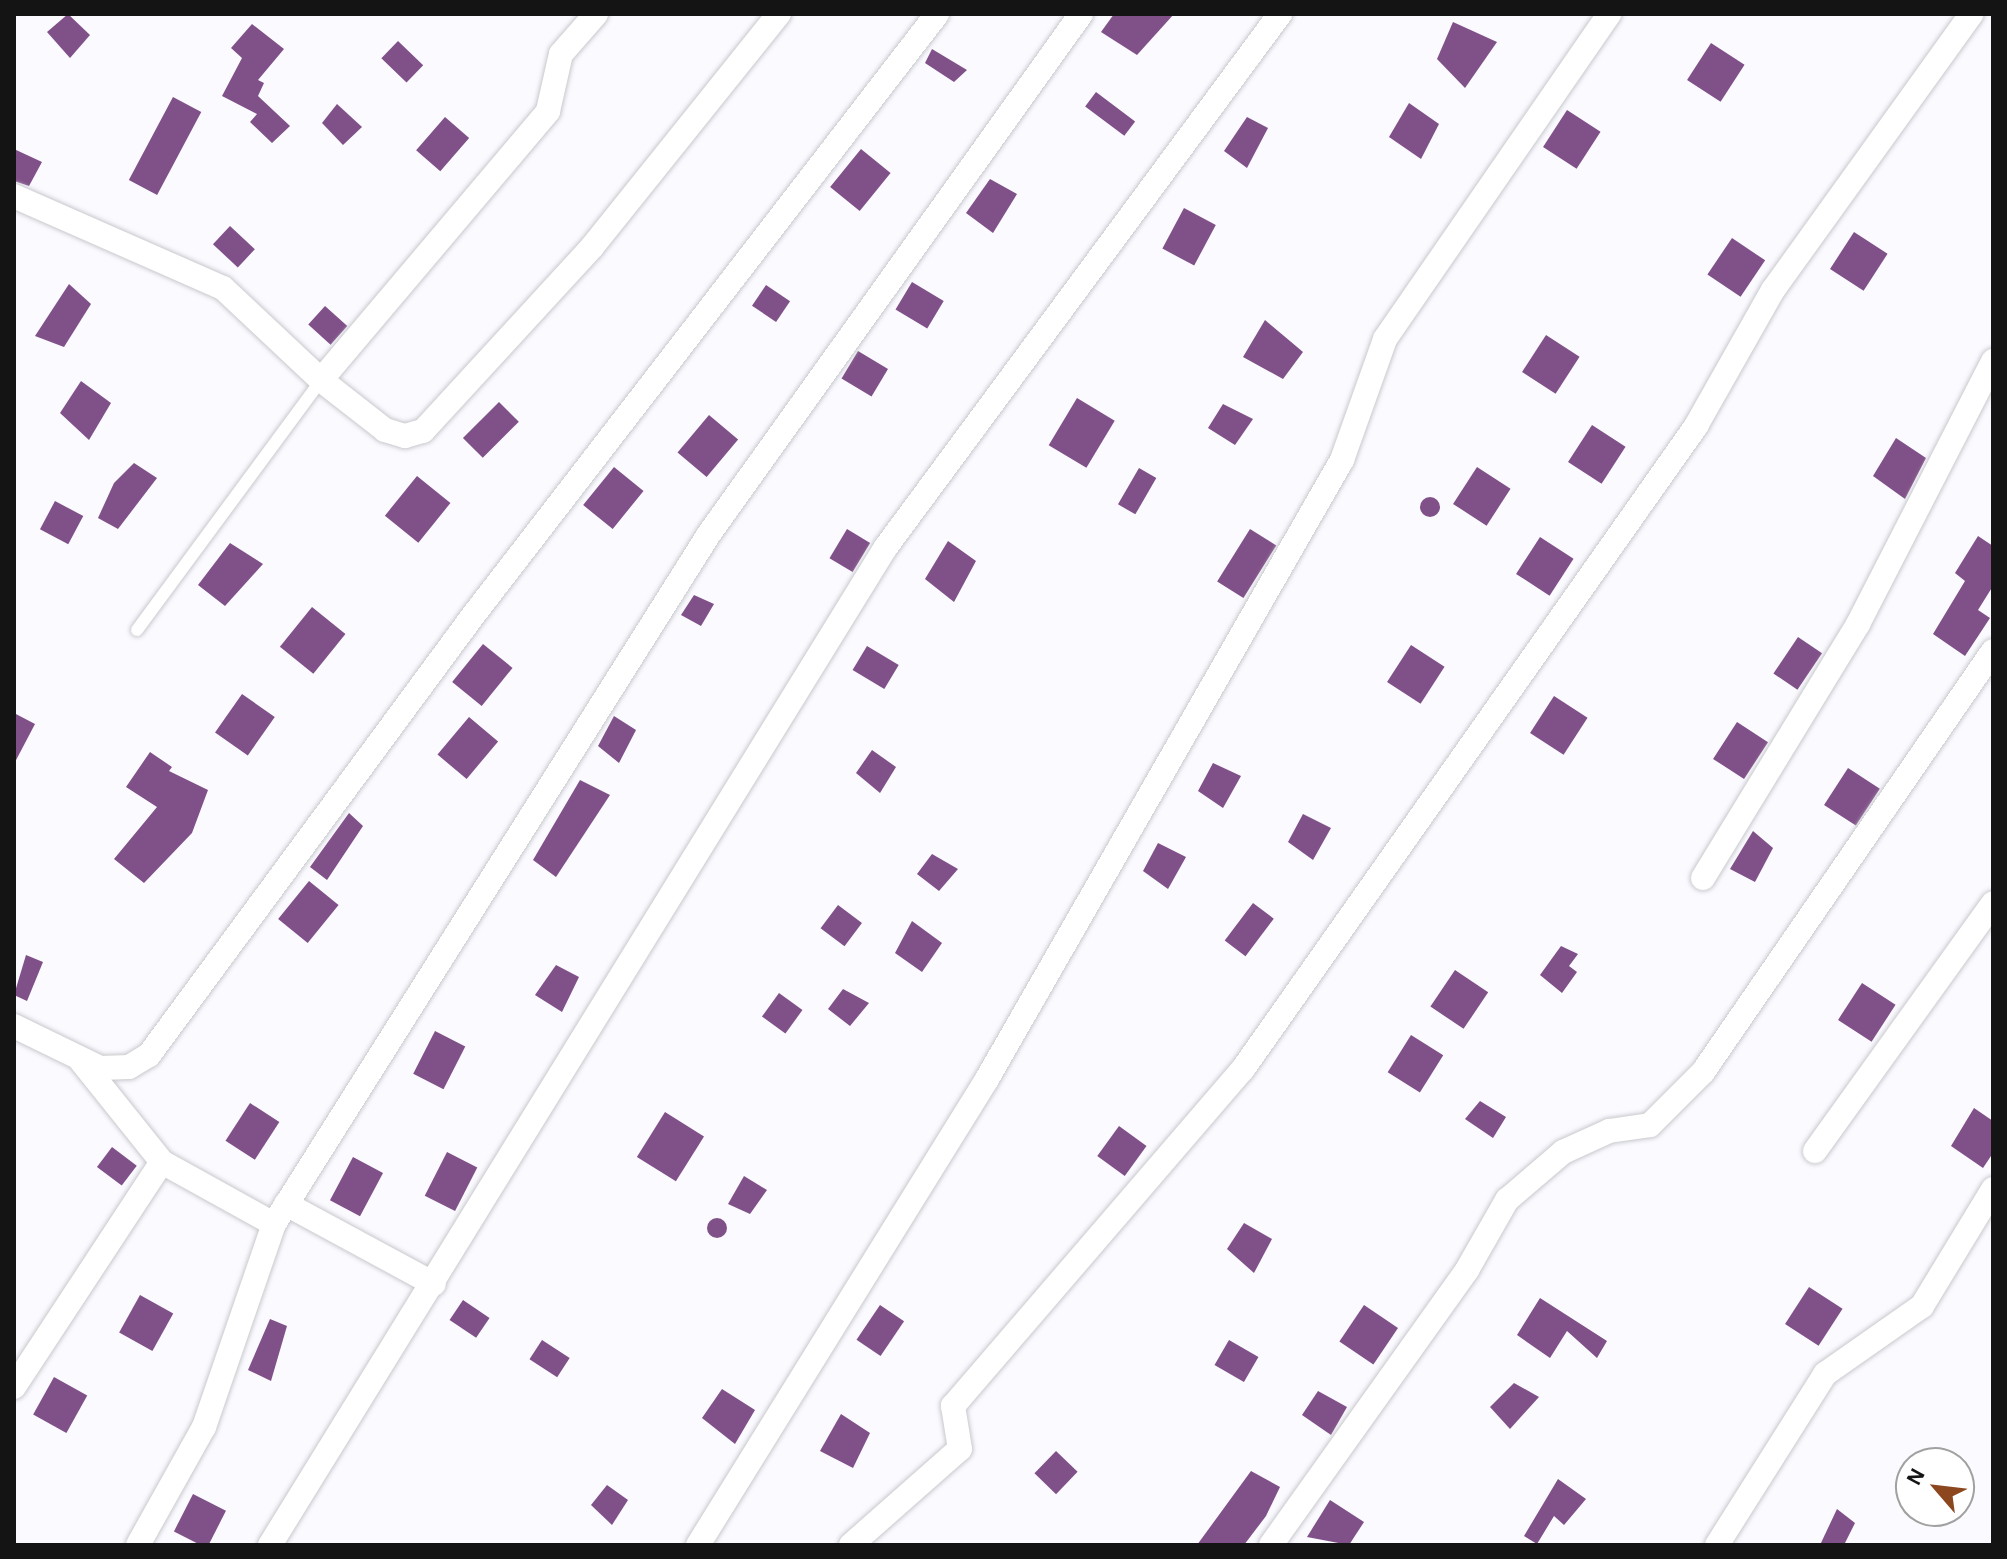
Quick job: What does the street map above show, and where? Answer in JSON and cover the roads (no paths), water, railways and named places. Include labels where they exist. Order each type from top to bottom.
[{"type":"street","points":[[321,380],[548,111],[561,54],[596,14]]},
{"type":"street","points":[[14,196],[223,288],[321,380],[385,430],[405,436],[423,431],[592,247],[779,14]]},
{"type":"street","points":[[14,1026],[79,1059],[129,1067],[149,1055],[472,617],[937,14]]},
{"type":"street","points":[[138,1545],[204,1427],[280,1214],[709,534],[1081,14]]},
{"type":"street","points":[[270,1545],[434,1284],[886,547],[1280,14]]},
{"type":"street","points":[[698,1545],[987,1079],[1334,473],[1385,339],[1609,14]]},
{"type":"street","points":[[851,1545],[960,1449],[953,1406],[1233,1082],[1696,426],[1773,290],[1971,14]]},
{"type":"street","points":[[1703,878],[1858,624],[1993,361]]},
{"type":"street","points":[[1271,1545],[1467,1270],[1507,1200],[1563,1152],[1609,1131],[1650,1125],[1703,1072],[1993,651]]},
{"type":"street","points":[[1815,1151],[1993,903]]},
{"type":"street","points":[[79,1059],[162,1162],[434,1284]]},
{"type":"street","points":[[14,1387],[162,1162]]},
{"type":"street","points":[[1717,1545],[1825,1374],[1922,1306],[1993,1189]]},
{"type":"lane","points":[[137,630],[321,380]]}]
